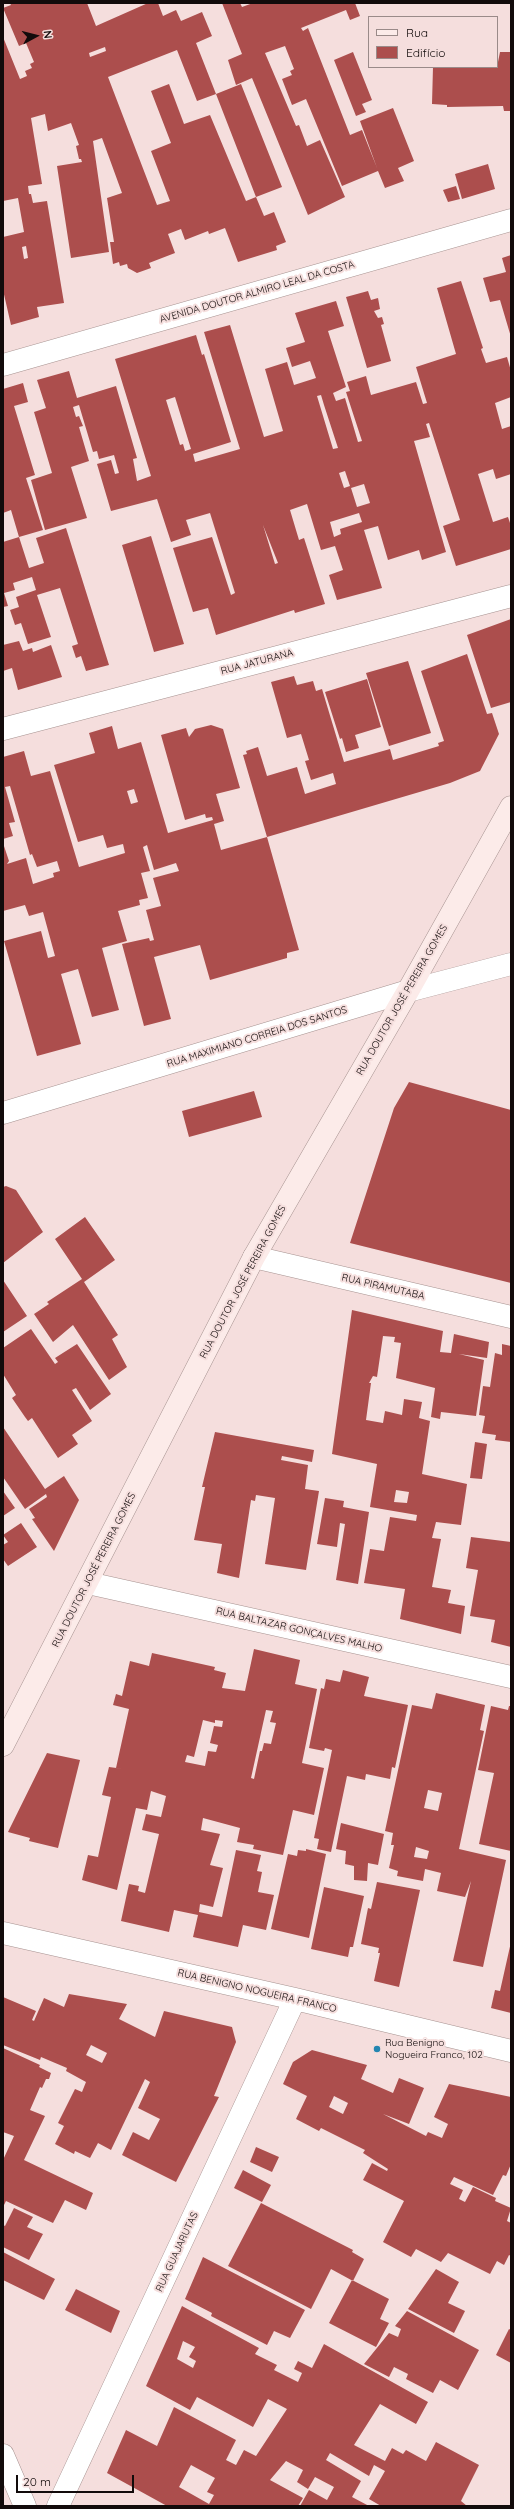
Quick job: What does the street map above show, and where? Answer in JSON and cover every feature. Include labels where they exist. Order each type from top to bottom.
[{"type":"main road","name":"RUA DOUTOR JOSÉ PEREIRA GOMES","points":[[3,1745],[88,1583],[254,1257],[408,991],[511,807]]},
{"type":"street","name":"AVENIDA DOUTOR ALMIRO LEAL DA COSTA","points":[[3,365],[511,220]]},
{"type":"street","name":"RUA JATURANA","points":[[3,729],[511,596]]},
{"type":"street","name":"RUA MAXIMIANO CORREIA DOS SANTOS","points":[[3,1113],[408,991],[511,964]]},
{"type":"street","name":"RUA PIRAMUTABA","points":[[254,1257],[511,1317]]},
{"type":"street","name":"RUA BALTAZAR GONÇALVES MALHO","points":[[88,1583],[511,1677]]},
{"type":"street","name":"RUA BENIGNO NOGUEIRA FRANCO","points":[[3,1933],[296,1999],[511,2052]]},
{"type":"street","name":"RUA GUAJARUTAS","points":[[58,2506],[296,1999]]},
{"type":"street","points":[[3,2455],[25,2506]]},
{"type":"building","points":[[10,3],[87,3],[96,26],[148,3],[158,3],[163,16],[176,10],[181,21],[202,12],[212,36],[196,43],[216,94],[197,101],[177,50],[108,77],[157,205],[170,201],[151,151],[171,143],[151,91],[169,84],[184,124],[210,115],[246,201],[256,197],[264,216],[274,212],[286,242],[276,246],[277,250],[238,262],[225,228],[209,234],[208,231],[185,240],[181,229],[168,234],[175,253],[149,263],[151,268],[137,273],[128,268],[127,264],[120,266],[119,262],[113,264],[110,242],[114,242],[107,198],[122,193],[102,138],[93,141],[109,252],[71,258],[57,166],[82,162],[81,159],[79,159],[76,146],[79,145],[71,123],[48,131],[45,114],[31,118],[42,184],[28,186],[29,194],[31,194],[33,203],[47,201],[64,303],[37,307],[39,317],[11,325],[3,290],[3,237],[24,232],[18,198],[3,201],[3,37],[20,79],[27,76],[25,71],[32,68],[30,64],[34,62],[26,43],[19,46],[3,8],[11,5]],"holes":[[[105,47],[106,51],[90,57],[89,53]],[[26,246],[28,258],[24,259],[22,247]]]},
{"type":"building","points":[[222,3],[240,3],[242,7],[253,3],[355,3],[360,16],[350,20],[346,10],[301,28],[303,31],[308,28],[350,135],[362,130],[377,168],[360,121],[393,108],[414,161],[398,168],[404,181],[385,188],[378,171],[342,186],[306,99],[292,105],[282,79],[292,75],[290,71],[294,69],[285,46],[265,53],[296,126],[299,125],[307,146],[320,140],[345,197],[308,215],[252,78],[236,85],[228,60],[242,54]]},
{"type":"building","points":[[353,52],[372,100],[362,104],[366,112],[356,116],[334,60]]},
{"type":"building","points":[[500,52],[511,52],[511,111],[504,111],[503,106],[447,107],[447,105],[432,104],[433,68],[498,68]]},
{"type":"building","points":[[241,84],[282,187],[256,197],[216,94]]},
{"type":"building","points":[[488,164],[495,189],[462,199],[455,174]]},
{"type":"building","points":[[456,186],[460,199],[448,202],[443,190]]},
{"type":"building","points":[[511,255],[511,337],[500,300],[490,302],[483,278],[506,272],[502,258]]},
{"type":"building","points":[[461,281],[483,348],[481,349],[486,363],[507,357],[511,371],[511,397],[495,403],[502,429],[511,426],[511,474],[496,479],[493,469],[478,474],[493,522],[508,517],[511,526],[511,549],[456,566],[443,526],[460,520],[429,423],[426,424],[430,437],[414,441],[446,552],[422,560],[419,550],[388,560],[378,526],[364,530],[382,588],[337,600],[329,575],[343,570],[335,546],[321,550],[307,504],[290,510],[299,540],[304,538],[325,604],[295,613],[294,610],[216,635],[208,608],[193,612],[173,548],[212,537],[231,595],[235,593],[210,513],[186,520],[191,535],[171,542],[157,499],[111,511],[97,464],[111,460],[115,474],[119,473],[114,455],[99,459],[97,451],[93,452],[79,405],[73,407],[76,417],[79,416],[83,426],[79,427],[89,461],[71,467],[87,518],[45,530],[31,480],[52,473],[34,412],[46,408],[37,380],[69,371],[77,398],[116,386],[137,458],[133,459],[137,481],[151,476],[115,359],[196,335],[202,355],[204,354],[231,442],[193,454],[195,462],[240,449],[204,332],[230,325],[264,437],[283,431],[265,369],[287,362],[294,385],[316,378],[310,361],[292,367],[286,348],[305,342],[295,313],[336,301],[344,326],[328,331],[346,387],[333,393],[336,401],[345,398],[358,442],[362,441],[346,392],[350,391],[347,382],[366,376],[371,395],[416,382],[423,404],[427,403],[416,367],[456,354],[437,288]],"holes":[[[321,395],[338,448],[333,449],[317,396]],[[175,397],[191,449],[185,451],[183,444],[180,445],[166,400]],[[345,471],[350,486],[344,488],[339,473]],[[364,484],[370,503],[357,507],[351,488]],[[359,513],[362,522],[340,529],[341,534],[334,537],[330,522]],[[263,525],[278,563],[275,564]]]},
{"type":"building","points":[[368,291],[371,300],[378,298],[380,309],[374,311],[378,318],[382,317],[384,324],[381,325],[391,361],[367,368],[346,297]]},
{"type":"building","points":[[23,383],[28,402],[14,406],[35,475],[26,478],[43,530],[19,537],[11,510],[3,513],[3,389]]},
{"type":"building","points":[[66,528],[109,665],[86,671],[81,656],[76,658],[72,646],[78,644],[60,588],[37,595],[51,637],[28,644],[21,623],[15,625],[10,610],[19,607],[16,597],[36,590],[32,577],[13,583],[15,590],[4,593],[8,606],[3,607],[3,542],[19,537],[29,568],[44,563],[36,538]]},
{"type":"building","points":[[151,536],[184,644],[154,652],[122,545]]},
{"type":"building","points":[[511,619],[511,702],[491,708],[467,635]]},
{"type":"building","points":[[19,641],[23,651],[32,648],[33,652],[51,645],[62,677],[18,690],[12,668],[3,671],[3,645]]},
{"type":"building","points":[[467,654],[487,714],[492,713],[499,734],[480,771],[450,783],[267,837],[243,755],[247,754],[246,751],[258,747],[267,776],[297,767],[305,794],[336,784],[333,773],[311,780],[305,761],[309,760],[301,734],[287,738],[271,682],[294,676],[297,685],[313,681],[316,691],[322,689],[344,762],[390,749],[393,760],[439,746],[438,743],[444,741],[421,671]]},
{"type":"building","points":[[408,661],[431,733],[389,746],[366,673]]},
{"type":"building","points":[[367,679],[381,727],[355,735],[359,748],[346,752],[342,738],[340,739],[325,692]]},
{"type":"building","points":[[211,725],[223,729],[240,788],[216,794],[224,821],[214,824],[221,850],[267,837],[299,950],[287,953],[287,958],[210,980],[200,945],[154,957],[171,1019],[144,1026],[122,944],[149,938],[150,941],[154,940],[146,910],[161,906],[153,878],[179,871],[176,863],[154,870],[147,845],[143,847],[150,871],[141,873],[148,898],[139,900],[140,905],[118,911],[127,941],[102,948],[119,1010],[92,1017],[78,969],[61,974],[81,1044],[37,1056],[4,941],[41,931],[48,958],[55,956],[43,912],[29,916],[25,905],[3,911],[3,843],[9,861],[7,864],[26,858],[33,884],[54,877],[53,873],[60,871],[57,861],[37,867],[32,854],[30,855],[10,786],[5,787],[15,822],[9,823],[13,836],[3,839],[3,757],[24,751],[31,776],[50,771],[79,867],[125,853],[123,844],[107,848],[103,835],[78,842],[54,765],[95,753],[89,733],[112,726],[118,749],[141,742],[168,833],[213,820],[212,817],[206,818],[205,814],[185,820],[161,735],[186,728],[189,737],[195,729]],"holes":[[[134,789],[138,802],[131,804],[127,791]]]},
{"type":"building","points":[[409,1082],[511,1110],[511,1283],[350,1243],[394,1108]]},
{"type":"building","points":[[254,1091],[262,1117],[189,1137],[182,1111]]},
{"type":"building","points":[[6,1186],[16,1190],[43,1232],[3,1263],[3,1187]]},
{"type":"building","points":[[85,1217],[115,1260],[84,1282],[118,1335],[112,1339],[127,1367],[109,1380],[73,1325],[53,1342],[34,1314],[49,1304],[47,1302],[82,1279],[55,1239]]},
{"type":"building","points":[[3,1280],[27,1316],[3,1332]]},
{"type":"building","points":[[352,1310],[443,1331],[440,1352],[451,1353],[454,1334],[489,1342],[487,1358],[459,1354],[484,1360],[476,1416],[441,1412],[440,1419],[431,1417],[435,1388],[396,1378],[401,1343],[394,1342],[395,1337],[383,1336],[377,1377],[373,1376],[369,1383],[371,1383],[366,1420],[383,1423],[385,1411],[402,1415],[404,1399],[422,1402],[419,1418],[430,1421],[422,1474],[467,1484],[461,1525],[436,1522],[432,1538],[441,1539],[432,1587],[451,1590],[448,1603],[465,1606],[461,1634],[400,1619],[405,1589],[364,1583],[370,1549],[384,1551],[390,1517],[416,1521],[417,1515],[370,1507],[377,1464],[332,1454]],"holes":[[[396,1490],[409,1492],[407,1503],[394,1502]]]},
{"type":"building","points":[[31,1329],[55,1364],[58,1362],[55,1358],[77,1344],[111,1394],[90,1410],[76,1388],[72,1390],[92,1421],[72,1435],[78,1444],[58,1458],[32,1418],[28,1421],[12,1398],[16,1395],[3,1374],[3,1348]]},
{"type":"building","points":[[502,1344],[511,1346],[511,1442],[495,1440],[496,1435],[482,1433],[485,1416],[479,1415],[483,1386],[490,1387],[495,1353],[502,1355]]},
{"type":"building","points":[[3,1427],[45,1489],[64,1476],[79,1500],[54,1551],[32,1519],[35,1518],[29,1509],[47,1497],[46,1494],[25,1509],[3,1477]]},
{"type":"building","points":[[215,1432],[314,1450],[312,1462],[282,1456],[281,1460],[308,1465],[305,1489],[319,1491],[306,1570],[265,1564],[275,1498],[256,1495],[255,1501],[251,1500],[239,1578],[217,1573],[222,1544],[194,1540],[205,1487],[202,1487]]},
{"type":"building","points":[[475,1442],[487,1444],[482,1479],[470,1478]]},
{"type":"building","points":[[3,1491],[15,1508],[3,1516]]},
{"type":"building","points":[[325,1498],[344,1501],[343,1507],[369,1512],[358,1584],[336,1580],[345,1524],[340,1523],[337,1547],[317,1544]]},
{"type":"building","points":[[21,1523],[37,1547],[8,1566],[3,1559],[3,1545],[8,1542],[3,1535]]},
{"type":"building","points":[[471,1537],[511,1542],[511,1647],[491,1642],[495,1620],[470,1616],[478,1570],[466,1568]]},
{"type":"building","points":[[254,1649],[300,1660],[295,1684],[317,1689],[302,1763],[324,1768],[314,1815],[293,1810],[283,1855],[253,1849],[254,1845],[237,1842],[240,1828],[203,1818],[201,1830],[220,1834],[210,1865],[223,1868],[213,1907],[200,1904],[199,1912],[222,1917],[236,1850],[261,1855],[257,1871],[262,1872],[258,1892],[274,1895],[266,1930],[243,1925],[238,1947],[193,1937],[198,1915],[174,1910],[169,1932],[121,1921],[129,1884],[139,1886],[138,1891],[145,1893],[159,1834],[142,1830],[146,1814],[161,1817],[166,1796],[151,1791],[147,1810],[136,1808],[117,1890],[82,1880],[88,1855],[98,1857],[111,1797],[102,1795],[109,1767],[116,1768],[129,1709],[113,1705],[116,1694],[122,1696],[130,1661],[149,1666],[152,1653],[215,1667],[214,1670],[226,1673],[222,1688],[245,1691]],"holes":[[[266,1710],[273,1711],[270,1722],[276,1723],[271,1744],[264,1743],[262,1751],[260,1751],[254,1779],[251,1778]],[[203,1720],[215,1723],[215,1720],[223,1721],[222,1727],[214,1726],[210,1743],[218,1745],[216,1752],[208,1751],[205,1766],[185,1762],[187,1755],[194,1757]]]},
{"type":"building","points":[[343,1670],[369,1677],[364,1696],[408,1705],[395,1768],[392,1767],[390,1779],[366,1774],[365,1780],[347,1776],[331,1852],[317,1849],[319,1839],[314,1838],[332,1750],[325,1748],[324,1751],[309,1748],[321,1688],[324,1689],[326,1679],[340,1682]]},
{"type":"building","points":[[436,1693],[485,1705],[480,1730],[484,1731],[459,1849],[506,1860],[483,1967],[453,1961],[471,1881],[465,1897],[437,1891],[441,1873],[425,1869],[423,1881],[397,1876],[398,1871],[389,1868],[394,1845],[391,1845],[393,1833],[385,1831],[412,1705],[432,1709]],"holes":[[[428,1790],[442,1793],[438,1811],[424,1808]],[[416,1847],[429,1851],[427,1859],[414,1857]]]},
{"type":"building","points":[[491,1706],[508,1710],[509,1706],[511,1706],[511,1851],[479,1844],[494,1773],[478,1770]]},
{"type":"building","points":[[47,1753],[80,1760],[58,1848],[29,1841],[30,1838],[8,1832]]},
{"type":"building","points":[[341,1823],[384,1834],[378,1865],[368,1863],[367,1881],[354,1880],[354,1866],[345,1864],[346,1851],[336,1849]]},
{"type":"building","points":[[306,1849],[326,1854],[309,1938],[271,1929],[288,1854],[297,1856],[298,1850],[306,1851]]},
{"type":"building","points":[[377,1882],[420,1890],[399,1987],[374,1981],[380,1953],[378,1953],[379,1948],[361,1944],[368,1908],[371,1909]]},
{"type":"building","points":[[324,1887],[364,1896],[353,1947],[350,1947],[348,1957],[311,1949]]},
{"type":"building","points":[[511,1942],[511,2013],[491,2008],[495,1990],[500,1991]]},
{"type":"building","points":[[69,1994],[127,2004],[119,2019],[155,2037],[164,2011],[232,2027],[236,2042],[214,2096],[219,2097],[176,2182],[122,2155],[133,2132],[149,2140],[160,2119],[138,2108],[150,2082],[145,2079],[111,2150],[98,2143],[90,2158],[75,2151],[74,2154],[55,2144],[64,2126],[58,2123],[75,2089],[82,2092],[86,2082],[66,2071],[67,2068],[41,2057],[40,2060],[3,2045],[3,1997],[36,2011],[32,2020],[34,2021],[44,1998],[64,2007]],"holes":[[[91,2045],[107,2053],[102,2063],[86,2055]]]},
{"type":"building","points":[[3,2048],[40,2065],[39,2067],[51,2073],[49,2079],[46,2079],[42,2088],[40,2087],[30,2110],[45,2116],[24,2160],[93,2193],[86,2210],[65,2200],[53,2223],[6,2201],[3,2207],[3,2160],[14,2136],[3,2132]]},
{"type":"building","points":[[312,2050],[367,2065],[361,2079],[393,2093],[399,2078],[424,2088],[409,2124],[383,2114],[426,2136],[428,2132],[442,2138],[448,2124],[434,2117],[449,2084],[511,2097],[511,2164],[506,2176],[503,2175],[493,2195],[454,2177],[450,2184],[463,2190],[459,2199],[465,2202],[473,2187],[496,2198],[495,2201],[511,2208],[507,2221],[511,2223],[511,2256],[509,2255],[504,2265],[497,2261],[490,2274],[448,2253],[441,2262],[416,2249],[411,2257],[383,2242],[404,2201],[363,2180],[372,2163],[387,2171],[388,2169],[363,2153],[365,2150],[321,2128],[319,2131],[296,2119],[307,2096],[283,2084],[293,2062]],"holes":[[[334,2096],[348,2103],[343,2114],[329,2107]]]},
{"type":"building","points":[[256,2147],[279,2157],[272,2172],[250,2162]]},
{"type":"building","points":[[243,2170],[271,2185],[262,2202],[234,2188]]},
{"type":"building","points":[[261,2203],[353,2250],[352,2252],[364,2259],[353,2281],[331,2269],[311,2309],[228,2266]]},
{"type":"building","points":[[14,2208],[33,2217],[27,2227],[43,2234],[29,2260],[3,2247],[3,2225],[5,2226]]},
{"type":"building","points":[[3,2252],[55,2279],[44,2300],[3,2280]]},
{"type":"building","points":[[203,2257],[305,2310],[290,2338],[274,2331],[267,2345],[211,2316],[212,2313],[185,2299]]},
{"type":"building","points":[[436,2269],[459,2282],[448,2303],[465,2311],[454,2333],[408,2309]]},
{"type":"building","points":[[352,2280],[389,2299],[380,2319],[389,2323],[376,2347],[329,2323]]},
{"type":"building","points":[[76,2289],[120,2311],[111,2333],[65,2310]]},
{"type":"building","points":[[182,2306],[259,2348],[255,2354],[277,2365],[274,2370],[298,2382],[302,2373],[294,2369],[298,2361],[312,2368],[324,2344],[428,2402],[416,2424],[380,2404],[354,2445],[385,2461],[392,2448],[403,2454],[406,2450],[426,2461],[436,2442],[479,2465],[461,2501],[467,2506],[381,2506],[369,2499],[385,2471],[374,2465],[369,2476],[330,2453],[326,2460],[361,2481],[352,2497],[369,2506],[300,2506],[309,2490],[327,2500],[334,2487],[315,2477],[308,2489],[297,2482],[303,2470],[286,2461],[270,2480],[303,2498],[298,2506],[167,2506],[107,2473],[126,2430],[157,2446],[174,2407],[236,2440],[226,2460],[236,2465],[244,2450],[256,2456],[287,2409],[268,2399],[253,2427],[197,2397],[190,2410],[146,2386]],"holes":[[[183,2341],[195,2347],[189,2357],[196,2361],[193,2368],[177,2359]],[[191,2465],[215,2478],[207,2492],[214,2495],[209,2504],[179,2487]]]},
{"type":"building","points":[[407,2311],[479,2350],[458,2390],[440,2380],[433,2393],[406,2379],[408,2374],[394,2367],[389,2377],[364,2364],[389,2333],[398,2337],[401,2329],[395,2326]]},
{"type":"building","points":[[509,2329],[511,2330],[511,2363],[496,2355]]},
{"type":"place","name":"Rua Benigno Nogueira Franco, 102","points":[[377,2049]]}]
